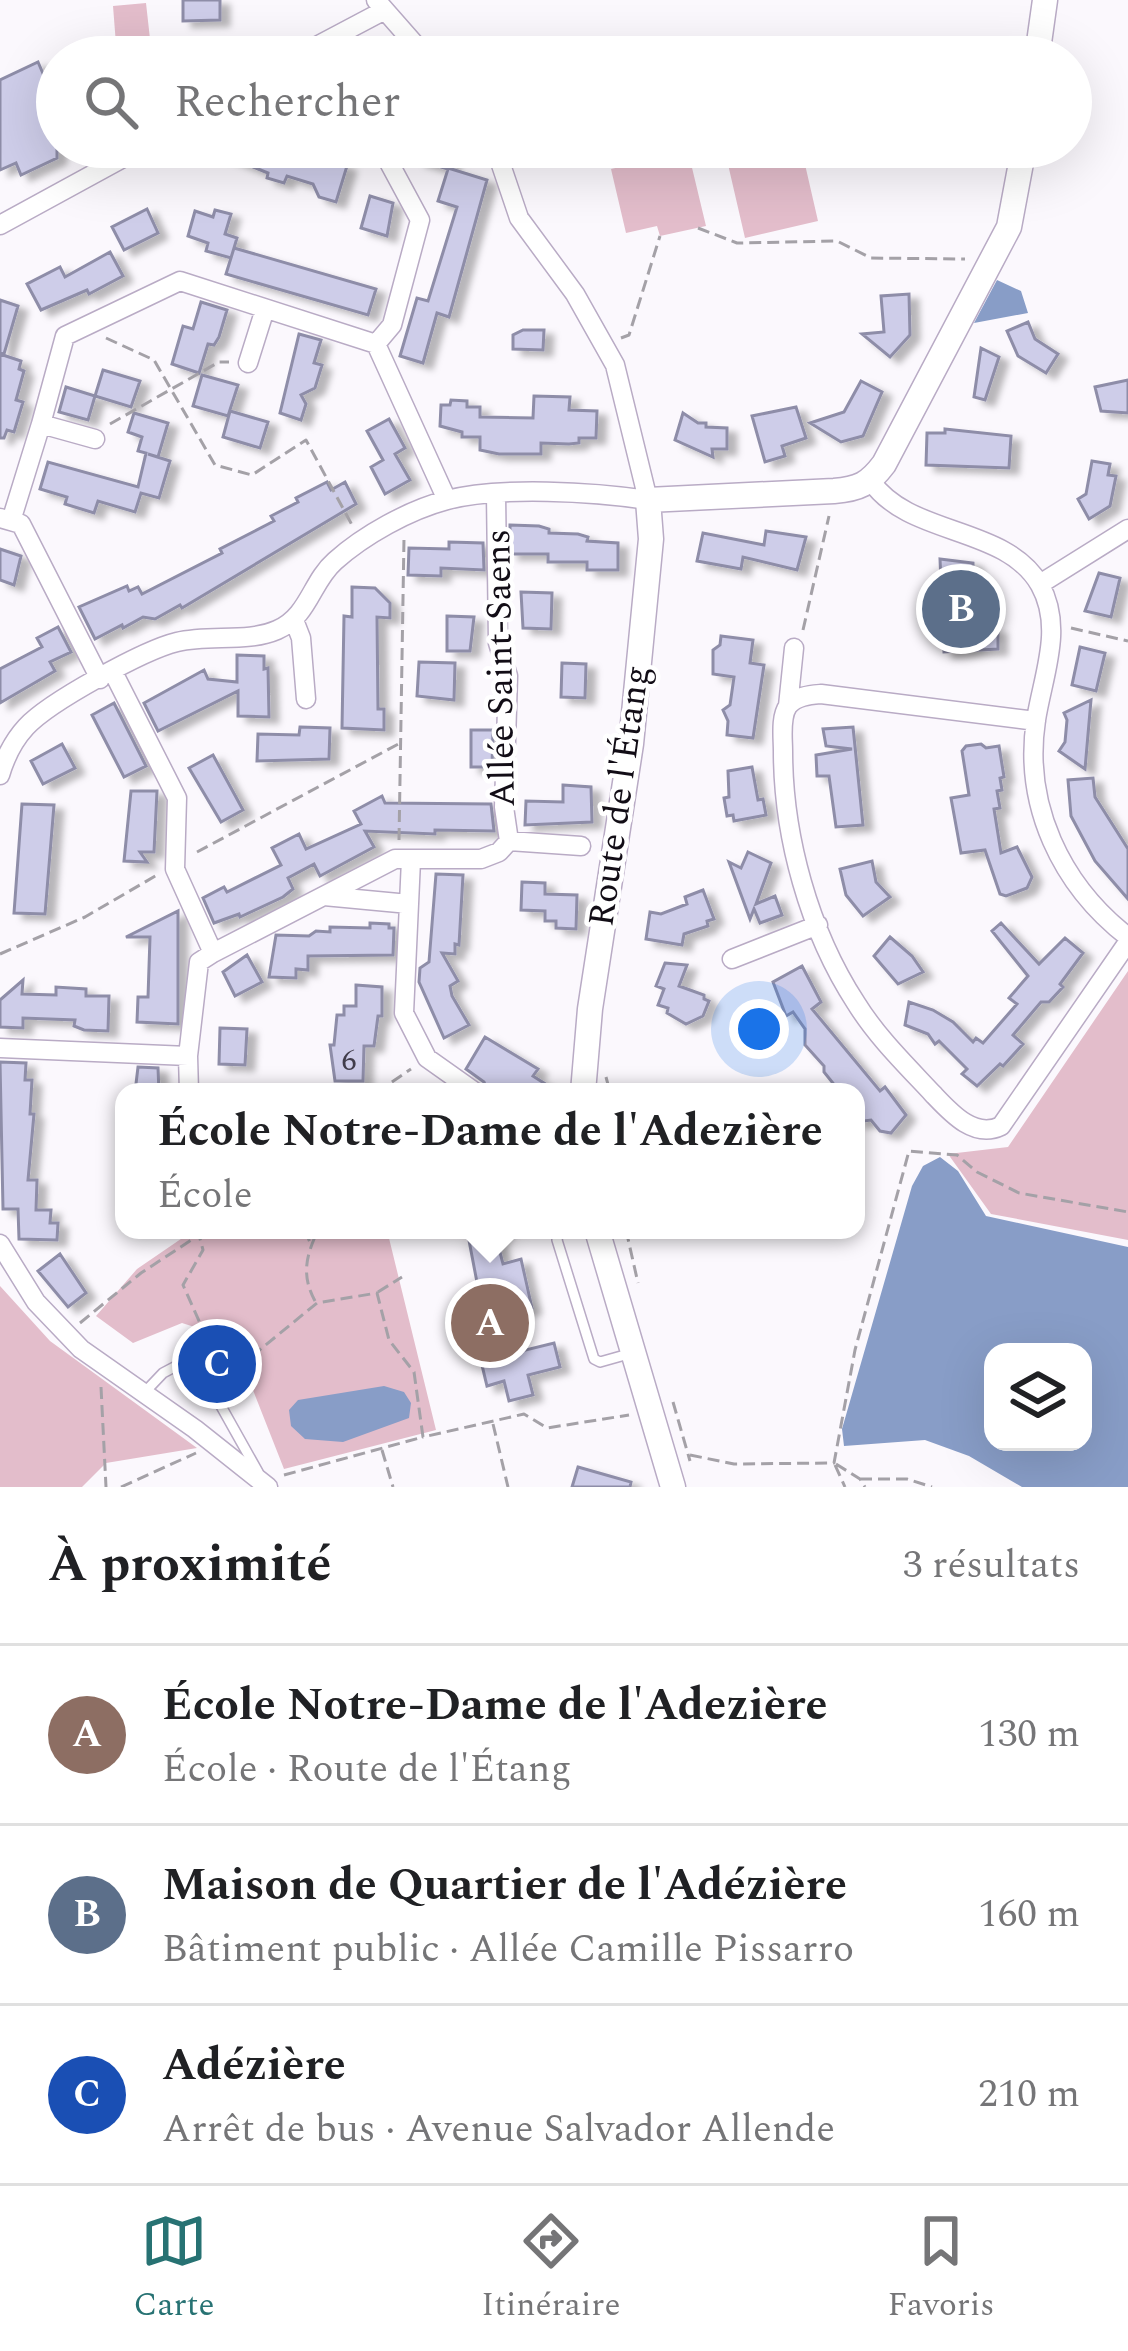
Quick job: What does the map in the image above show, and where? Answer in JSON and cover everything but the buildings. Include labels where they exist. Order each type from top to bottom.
[{"type":"street","points":[[1040,36],[1046,0]]},
{"type":"street","points":[[331,36],[380,6],[407,36]]},
{"type":"street","points":[[0,225],[104,168]]},
{"type":"street","points":[[376,344],[392,325],[420,220],[392,168]]},
{"type":"street","points":[[502,168],[519,218],[606,345],[621,381],[648,500]]},
{"type":"street","points":[[0,775],[28,724],[106,676],[146,652],[177,642],[277,630],[308,605],[330,566],[361,542],[447,500],[496,494],[626,494],[648,500],[834,491],[871,482],[1009,227],[1020,168]]},
{"type":"street","points":[[213,953],[175,864],[177,798],[21,524],[5,519],[41,424],[65,336],[180,281],[376,344],[447,500]]},
{"type":"street","points":[[248,363],[265,310]]},
{"type":"street","points":[[41,424],[95,439]]},
{"type":"street","points":[[794,648],[783,722],[783,776],[802,880],[818,925],[854,1001],[882,1040],[947,1109],[975,1129],[988,1132],[1000,1126],[1128,940],[1079,889],[1050,838],[1034,775],[1036,721],[1052,624],[1040,584],[1027,567],[1006,553],[895,504],[871,482]]},
{"type":"street","name":"Allée Saint-Saens","points":[[496,494],[498,644],[508,676],[504,807],[508,841]]},
{"type":"street","name":"Route de l'Étang","points":[[584,1083],[590,1009],[631,744],[651,539],[648,500]]},
{"type":"street","points":[[1040,584],[1128,529]]},
{"type":"street","points":[[294,620],[302,638],[306,699]]},
{"type":"street","points":[[788,706],[801,697],[821,694],[1036,721]]},
{"type":"street","points":[[189,1083],[200,962],[213,953],[405,860],[481,859],[499,852],[508,841],[581,846]]},
{"type":"street","points":[[405,860],[409,904],[404,1013],[427,1058],[463,1083]]},
{"type":"street","points":[[324,896],[409,904]]},
{"type":"street","points":[[732,959],[818,925]]},
{"type":"street","points":[[0,1048],[188,1056]]},
{"type":"street","points":[[600,1239],[673,1487]]},
{"type":"street","points":[[0,1244],[37,1302],[68,1334],[267,1487]]},
{"type":"lane","points":[[557,1239],[595,1359],[600,1362],[634,1353]]},
{"type":"lane","points":[[142,1394],[180,1364],[199,1371],[267,1487]]},
{"type":"path","points":[[698,228],[737,243],[836,242],[872,258],[949,256],[984,274]]},
{"type":"path","points":[[606,345],[628,334],[660,236]]},
{"type":"path","points":[[97,321],[108,341],[154,360],[214,465],[252,475],[306,440],[361,542]]},
{"type":"path","points":[[95,439],[100,430],[219,362],[248,363]]},
{"type":"path","points":[[794,648],[803,630],[834,491]]},
{"type":"path","points":[[405,518],[401,742],[405,860]]},
{"type":"path","points":[[1052,624],[1128,641]]},
{"type":"path","points":[[0,954],[85,917],[401,742]]},
{"type":"path","points":[[390,1083],[427,1058]]},
{"type":"path","points":[[845,1487],[834,1463],[855,1350],[909,1151],[957,1155],[977,1172],[1019,1193],[1128,1212]]},
{"type":"path","points":[[68,1334],[141,1273],[192,1239]]},
{"type":"path","points":[[202,1239],[203,1250],[183,1285],[205,1331]]},
{"type":"path","points":[[308,1239],[311,1245]]},
{"type":"path","points":[[314,1239],[306,1256],[306,1283],[317,1304]]},
{"type":"path","points":[[224,1379],[317,1304],[376,1293],[402,1277]]},
{"type":"path","points":[[376,1293],[389,1340],[414,1372],[423,1437]]},
{"type":"path","points":[[101,1374],[106,1487]]},
{"type":"path","points":[[671,1397],[690,1455],[734,1465],[834,1463],[865,1487]]},
{"type":"path","points":[[267,1487],[287,1473],[524,1414],[548,1428],[636,1414]]},
{"type":"path","points":[[492,1423],[508,1487]]},
{"type":"path","points":[[121,1487],[216,1446]]},
{"type":"path","points":[[381,1448],[392,1487]]},
{"type":"path","points":[[860,1479],[907,1479],[932,1487]]},
{"type":"shaded area","points":[[146,3],[150,36],[115,36],[113,6]]},
{"type":"shaded area","points":[[692,168],[706,226],[660,236],[657,226],[626,233],[611,169]]},
{"type":"shaded area","points":[[729,168],[806,168],[818,221],[745,238]]},
{"type":"shaded area","points":[[1128,971],[1128,1240],[991,1214],[948,1154],[1008,1147]]},
{"type":"shaded area","points":[[181,1239],[389,1239],[436,1430],[284,1469],[247,1375],[226,1361],[210,1332],[182,1323],[133,1343],[96,1316],[137,1269]]},
{"type":"shaded area","points":[[0,1286],[50,1341],[197,1448],[106,1463],[82,1487],[0,1487]]},
{"type":"water","points":[[997,280],[1021,291],[1028,313],[974,323]]},
{"type":"water","points":[[940,1157],[958,1171],[986,1216],[1128,1247],[1128,1487],[1022,1487],[969,1456],[925,1440],[844,1446],[842,1429],[912,1186],[923,1166]]},
{"type":"water","points":[[384,1386],[404,1392],[411,1403],[409,1418],[343,1442],[305,1439],[291,1426],[289,1410],[298,1400]]},
{"type":"place","name":"Maison de Quartier de l'Adézière","points":[[961,609]]},
{"type":"place","name":"École Notre-Dame de l'Adezière","points":[[490,1323]]},
{"type":"place","name":"Adézière","points":[[217,1364]]}]
